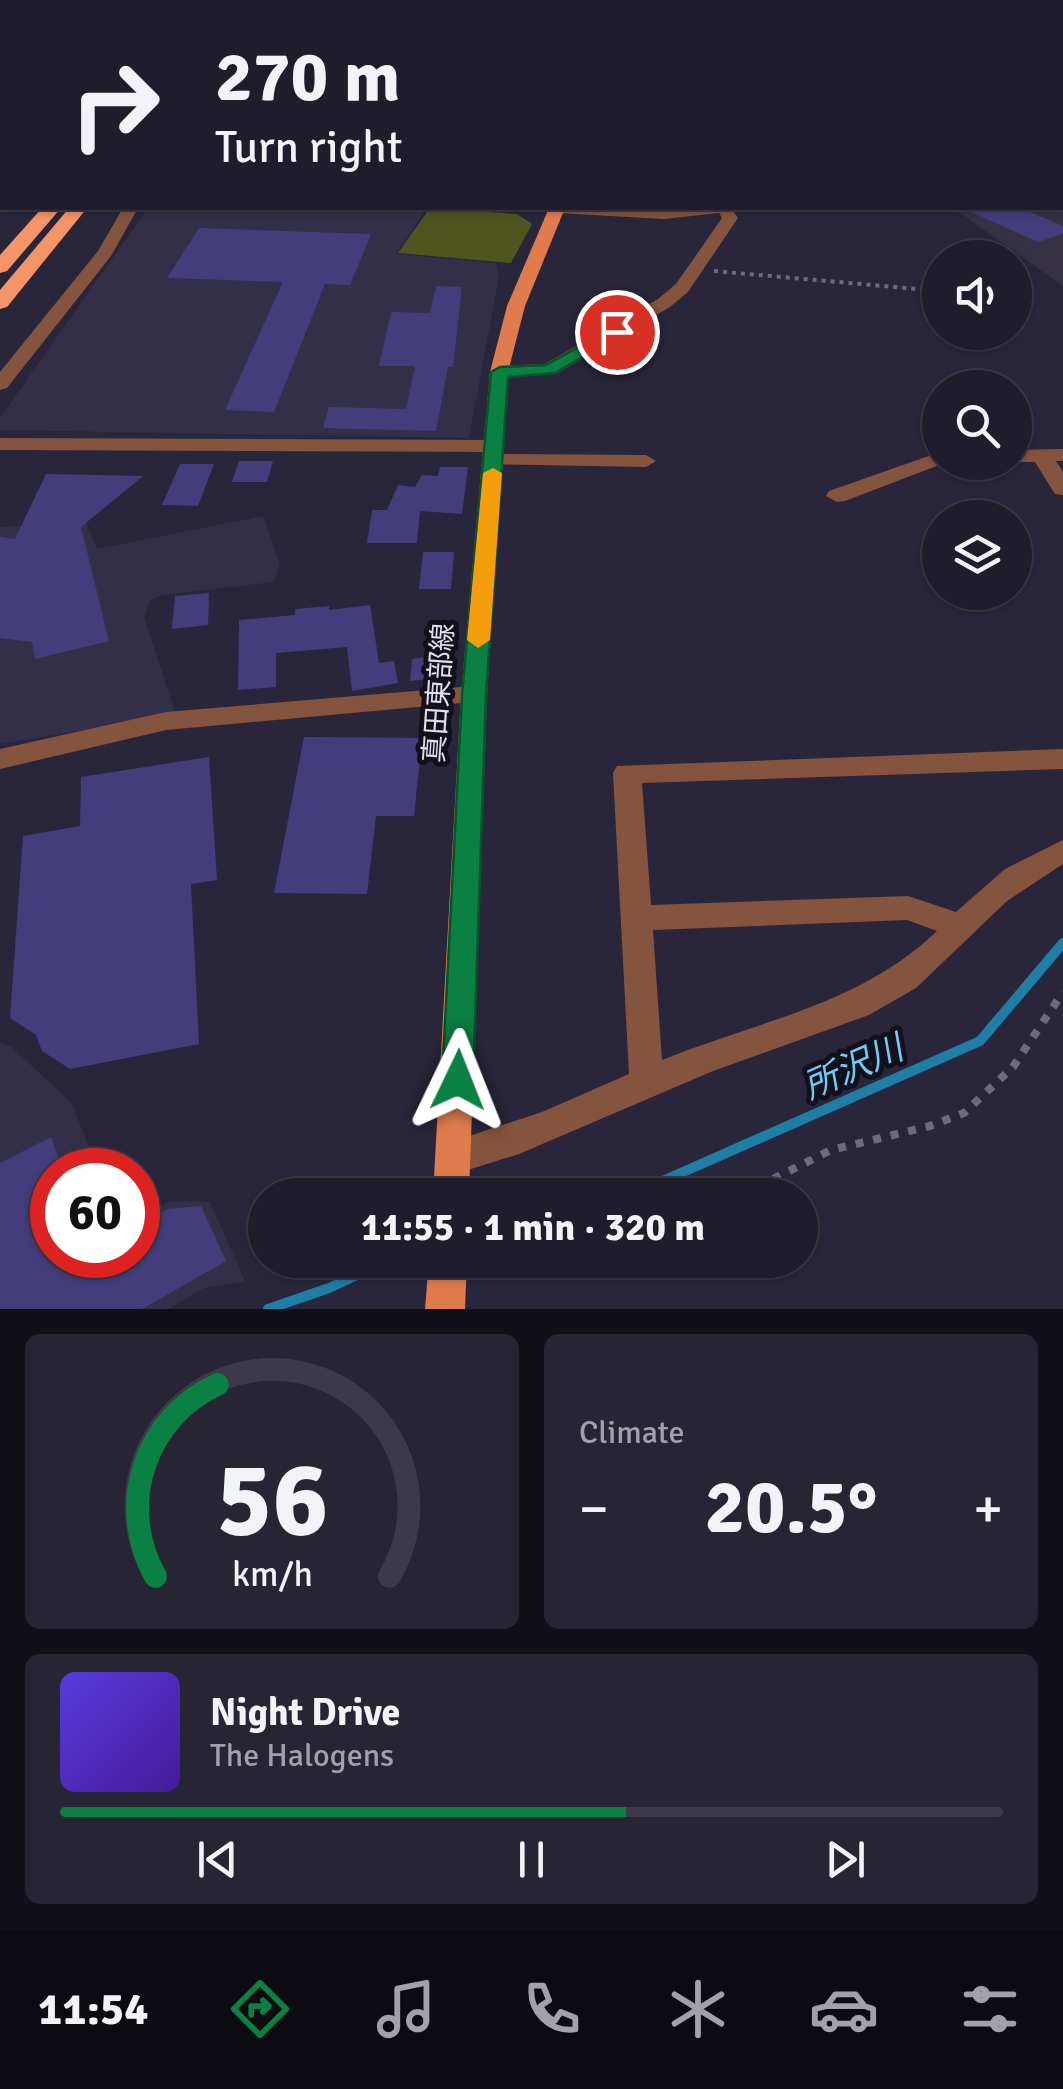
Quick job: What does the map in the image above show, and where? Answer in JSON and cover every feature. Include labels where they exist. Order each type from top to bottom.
[{"type":"highway","points":[[0,266],[50,210]]},
{"type":"highway","points":[[0,303],[76,210]]},
{"type":"main road","name":"真田東部線","points":[[452,1178],[474,695],[500,372],[516,306],[556,210]]},
{"type":"street","points":[[0,384],[105,253],[129,210]]},
{"type":"street","points":[[593,210],[664,214],[704,210]]},
{"type":"street","points":[[500,372],[549,370],[664,303],[696,270],[730,218],[725,210]]},
{"type":"street","points":[[0,444],[494,453],[646,462]]},
{"type":"street","points":[[1052,455],[1063,489]]},
{"type":"street","points":[[837,496],[922,465]]},
{"type":"street","points":[[0,759],[166,721],[474,695]]},
{"type":"street","points":[[647,1083],[627,774],[1063,759]]},
{"type":"street","points":[[458,1178],[515,1142],[647,1083],[704,1059],[842,1012],[904,978],[987,897],[1029,864],[1063,850]]},
{"type":"street","points":[[635,918],[908,908],[960,927]]},
{"type":"path","points":[[696,270],[922,290]]},
{"type":"path","points":[[781,1178],[826,1152],[946,1121],[985,1098],[1014,1066],[1063,992]]},
{"type":"shaded area","points":[[147,210],[425,210],[396,254],[496,263],[499,276],[469,438],[0,430],[0,418]]},
{"type":"shaded area","points":[[956,210],[1063,210],[1063,286],[1032,264],[1032,240],[998,240]]},
{"type":"shaded area","points":[[263,516],[280,564],[274,582],[161,595],[150,601],[144,617],[176,715],[0,744],[0,527],[86,523],[97,549]]},
{"type":"shaded area","points":[[0,1042],[11,1047],[71,1102],[89,1148],[30,1148],[30,1278],[160,1278],[160,1206],[170,1201],[210,1202],[245,1281],[204,1288],[168,1309],[0,1309]]},
{"type":"green space","points":[[429,210],[517,214],[532,224],[511,263],[398,253]]},
{"type":"building","points":[[966,210],[1026,210],[1063,226],[1063,234],[1038,242]]},
{"type":"building","points":[[199,228],[371,234],[350,285],[325,284],[274,412],[225,410],[283,282],[167,278]]},
{"type":"building","points":[[436,286],[462,287],[453,367],[448,367],[436,431],[323,428],[329,407],[406,409],[415,366],[379,366],[391,312],[430,313]]},
{"type":"building","points":[[239,461],[273,461],[267,482],[232,482]]},
{"type":"building","points":[[180,464],[214,464],[198,506],[162,505]]},
{"type":"building","points":[[440,467],[468,467],[462,514],[420,511],[417,543],[367,543],[372,510],[387,510],[398,485],[415,487],[422,475],[438,476]]},
{"type":"building","points":[[46,474],[143,476],[81,527],[109,641],[35,659],[32,642],[0,638],[0,537],[15,539]]},
{"type":"building","points":[[423,552],[454,552],[451,589],[419,589]]},
{"type":"building","points":[[209,593],[208,625],[172,629],[175,596]]},
{"type":"building","points":[[370,605],[379,663],[394,661],[398,683],[352,691],[347,647],[276,653],[276,687],[238,690],[239,620],[295,615],[295,609]]},
{"type":"building","points":[[435,656],[439,678],[410,681],[412,659]]},
{"type":"building","points":[[304,737],[422,738],[414,816],[376,816],[367,894],[274,893]]},
{"type":"building","points":[[209,757],[217,880],[191,884],[199,1044],[70,1069],[42,1051],[36,1035],[10,1018],[23,836],[80,826],[81,777]]},
{"type":"building","points":[[51,1137],[55,1148],[30,1148],[30,1278],[160,1278],[160,1213],[201,1206],[226,1261],[142,1309],[0,1309],[0,1163]]},
{"type":"waterway","name":"所沢川","points":[[670,1178],[980,1041],[1063,943]]},
{"type":"waterway","name":"所沢川","points":[[268,1309],[350,1278]]},
{"type":"slow traffic","points":[[478,640],[493,473]]},
{"type":"route","points":[[458,1080],[474,695],[500,372],[549,370],[617,332]]}]
